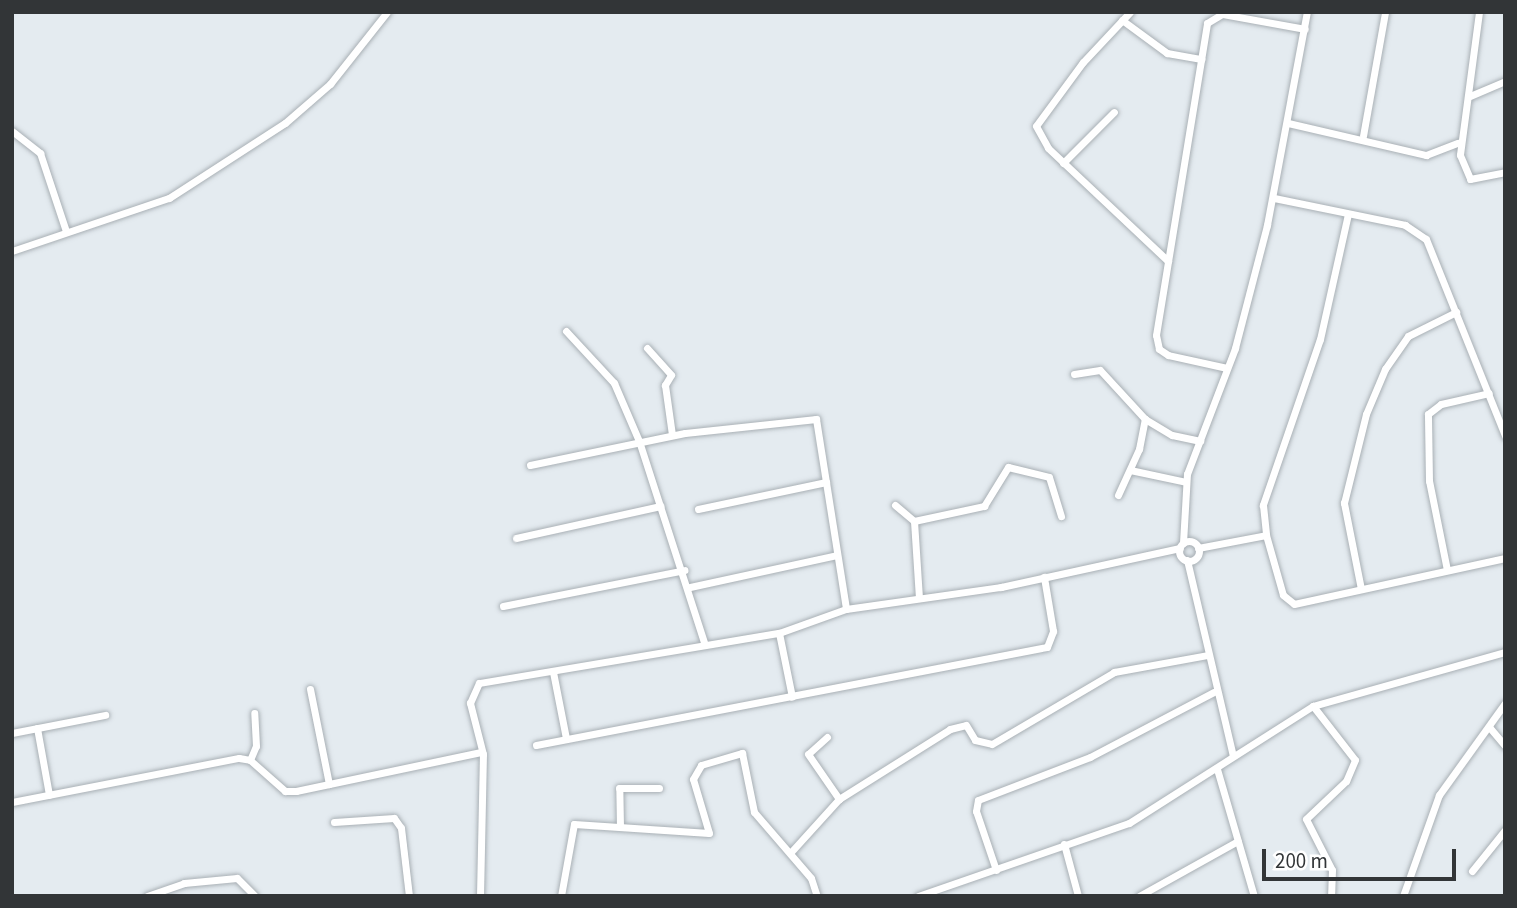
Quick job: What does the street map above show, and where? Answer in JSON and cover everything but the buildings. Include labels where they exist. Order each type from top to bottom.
[{"type":"street","points":[[12,251],[169,198],[285,123],[330,84],[387,12]]},
{"type":"street","points":[[1130,12],[1038,117],[1040,137],[1063,163],[1168,261]]},
{"type":"street","points":[[1233,756],[1214,692],[1194,578],[1184,547],[1186,482],[1227,368],[1274,198],[1307,12]]},
{"type":"street","points":[[1363,136],[1385,12]]},
{"type":"street","points":[[1479,12],[1470,96],[1458,143],[1470,179],[1505,172]]},
{"type":"street","points":[[1227,368],[1159,349],[1156,335],[1207,23],[1216,15],[1305,29]]},
{"type":"street","points":[[1122,20],[1167,53],[1201,59]]},
{"type":"street","points":[[1470,96],[1505,81]]},
{"type":"street","points":[[1063,163],[1114,112]]},
{"type":"street","points":[[1288,122],[1363,136],[1426,155],[1458,143]]},
{"type":"street","points":[[12,131],[40,153],[66,231]]},
{"type":"street","points":[[1274,198],[1418,232],[1433,253],[1505,436]]},
{"type":"street","points":[[1348,214],[1320,339],[1272,466],[1264,505],[1266,535],[1279,585],[1290,603],[1505,558]]},
{"type":"street","points":[[1361,589],[1344,503],[1366,414],[1385,369],[1408,336],[1456,312]]},
{"type":"street","points":[[566,331],[614,383],[639,441],[690,587],[705,645]]},
{"type":"street","points":[[647,348],[671,375],[665,385],[672,435]]},
{"type":"street","points":[[1074,374],[1100,370],[1145,419],[1172,435],[1200,441]]},
{"type":"street","points":[[1447,570],[1429,481],[1428,414],[1441,404],[1489,393]]},
{"type":"street","points":[[530,465],[672,435],[810,417],[821,430],[826,482],[846,609]]},
{"type":"street","points":[[1118,495],[1130,470],[1145,419]]},
{"type":"street","points":[[914,521],[984,506],[1008,467],[1049,477],[1061,516]]},
{"type":"street","points":[[1130,470],[1186,482]]},
{"type":"street","points":[[698,509],[826,482]]},
{"type":"street","points":[[895,505],[914,521],[919,598]]},
{"type":"street","points":[[516,538],[660,506]]},
{"type":"street","points":[[480,896],[481,752],[472,690],[490,679],[779,633],[846,609],[1044,577],[1184,547],[1198,548],[1266,535]]},
{"type":"street","points":[[1184,547],[1196,557]]},
{"type":"street","points":[[1194,578],[1198,548]]},
{"type":"street","points":[[690,587],[837,555]]},
{"type":"street","points":[[503,606],[684,570]]},
{"type":"street","points":[[536,745],[1047,647],[1053,631],[1044,577]]},
{"type":"street","points":[[779,633],[792,697]]},
{"type":"street","points":[[918,896],[1129,823],[1313,706],[1505,652]]},
{"type":"street","points":[[791,852],[839,799],[950,729],[966,725],[975,740],[992,744],[1114,672],[1208,654]]},
{"type":"street","points":[[553,671],[566,738]]},
{"type":"street","points":[[310,689],[329,784]]},
{"type":"street","points":[[996,870],[976,811],[978,800],[1090,757],[1214,692]]},
{"type":"street","points":[[1402,896],[1439,795],[1490,728],[1505,703]]},
{"type":"street","points":[[1313,706],[1355,760],[1346,781],[1306,819],[1332,870],[1331,896]]},
{"type":"street","points":[[250,760],[256,746],[254,713]]},
{"type":"street","points":[[12,733],[105,715]]},
{"type":"street","points":[[37,728],[49,795]]},
{"type":"street","points":[[1490,728],[1505,746]]},
{"type":"street","points":[[827,737],[808,754],[839,799]]},
{"type":"street","points":[[12,802],[160,771],[250,760],[285,791],[481,752]]},
{"type":"street","points":[[561,896],[574,824],[709,833],[707,813],[700,807],[693,779],[701,765],[742,753],[754,812],[791,852],[817,896]]},
{"type":"street","points":[[1217,769],[1254,896]]},
{"type":"street","points":[[620,827],[619,788],[659,788]]},
{"type":"street","points":[[334,822],[394,818],[401,828],[409,896]]},
{"type":"street","points":[[1472,871],[1505,830]]},
{"type":"street","points":[[1139,896],[1238,841]]},
{"type":"street","points":[[1064,844],[1078,896]]},
{"type":"street","points":[[147,896],[184,883],[237,878],[245,880],[255,896]]}]
